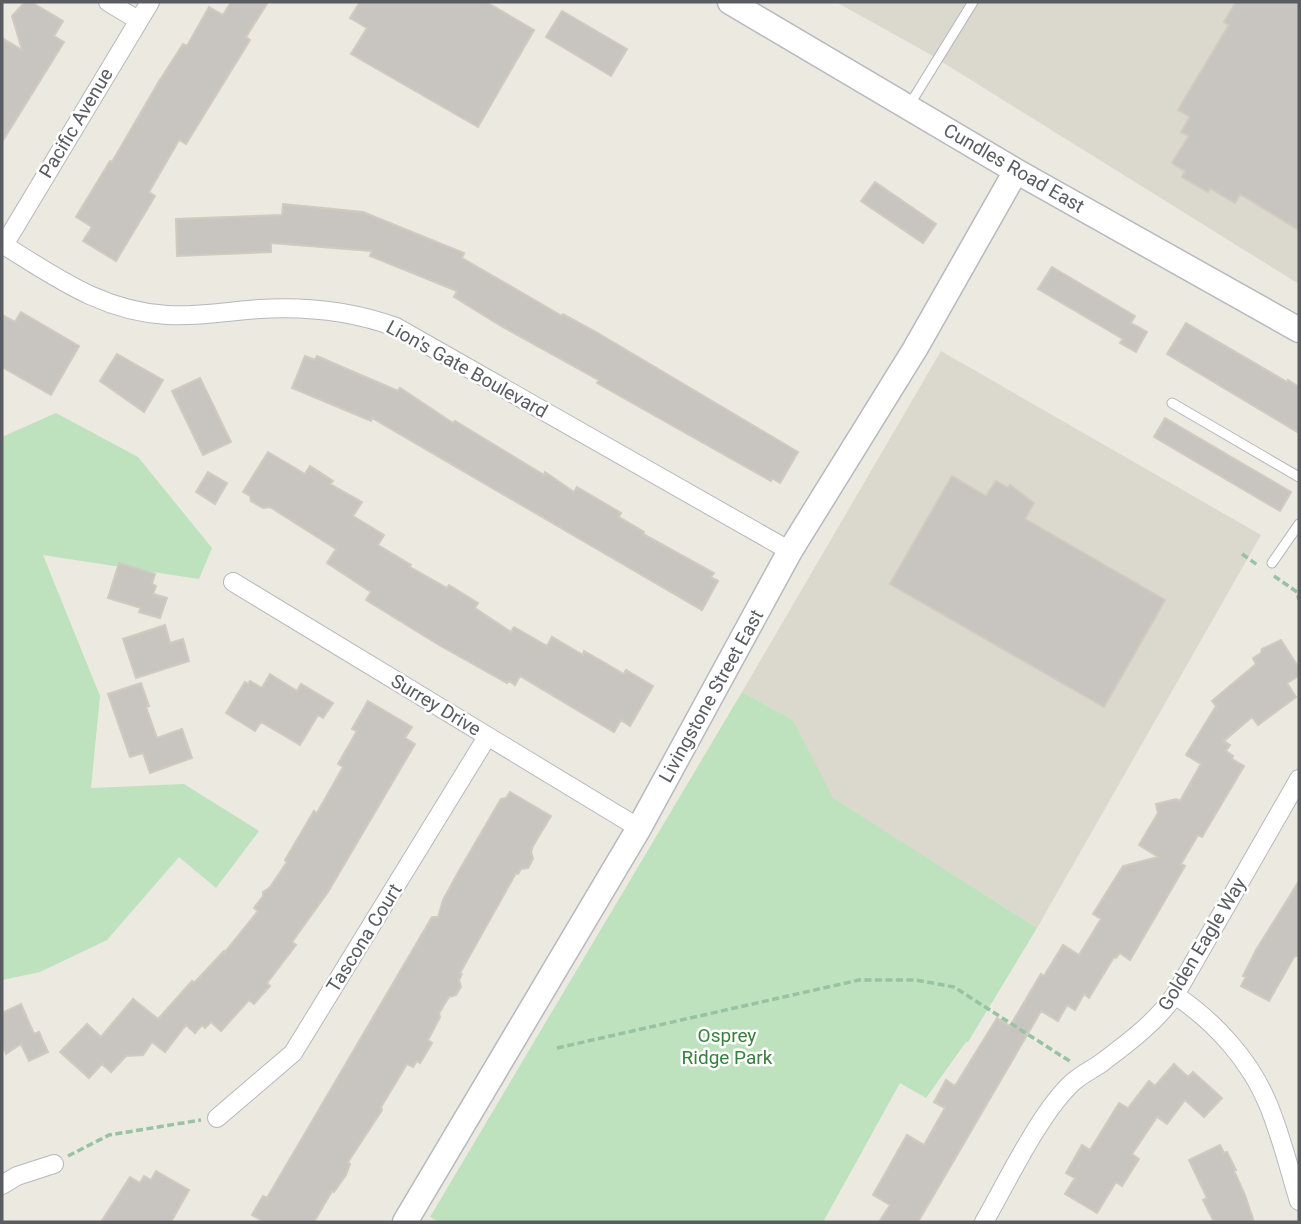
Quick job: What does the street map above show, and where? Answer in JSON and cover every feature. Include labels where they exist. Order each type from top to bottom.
[{"type":"street","points":[[108,2],[138,20]]},
{"type":"street","name":"Pacific Avenue","points":[[3,244],[150,2]]},
{"type":"street","name":"Cundles Road East","points":[[730,2],[1016,171],[1299,330]]},
{"type":"street","name":"Livingstone Street East","points":[[405,1222],[639,828],[790,551],[915,349],[1016,171]]},
{"type":"street","name":"Lion's Gate Boulevard","points":[[3,244],[79,292],[120,307],[167,315],[296,308],[366,316],[396,327],[790,551]]},
{"type":"street","name":"Surrey Drive","points":[[233,583],[639,828]]},
{"type":"street","name":"Tascona Court","points":[[217,1118],[293,1053],[487,737]]},
{"type":"street","name":"Golden Eagle Way","points":[[984,1222],[1043,1120],[1074,1081],[1137,1037],[1161,1014],[1175,995],[1299,779]]},
{"type":"street","points":[[1175,995],[1196,1009],[1246,1064],[1268,1102],[1299,1201]]},
{"type":"street","points":[[2,1185],[38,1168],[54,1164]]},
{"type":"lane","points":[[908,107],[973,2]]},
{"type":"lane","points":[[1172,403],[1299,477]]},
{"type":"lane","points":[[1272,564],[1299,524]]},
{"type":"path","points":[[1297,592],[1299,600]]},
{"type":"path","points":[[557,1048],[859,980],[916,980],[954,987],[1087,1073]]},
{"type":"path","points":[[54,1164],[109,1135],[217,1118]]},
{"type":"shaded area","points":[[836,2],[1299,2],[1299,284],[926,52]]},
{"type":"shaded area","points":[[941,351],[1261,535],[1037,928],[832,798],[793,720],[742,692]]},
{"type":"green space","points":[[56,413],[138,457],[212,548],[199,579],[43,555],[100,696],[91,788],[184,784],[259,831],[216,888],[179,857],[107,940],[40,972],[2,980],[2,437]]},
{"type":"green space","name":"Osprey Ridge Park","points":[[742,692],[793,720],[833,798],[1037,928],[968,1042],[926,1098],[900,1083],[823,1222],[439,1222],[430,1217]]},
{"type":"building","points":[[25,2],[31,2],[63,21],[54,36],[64,42],[2,142],[2,38],[22,50],[12,16]]},
{"type":"building","points":[[231,2],[268,2],[246,37],[250,40],[186,144],[179,140],[149,192],[155,196],[116,261],[83,241],[92,227],[76,217],[158,83],[183,44],[187,46],[209,7],[223,15]]},
{"type":"building","points":[[360,2],[486,2],[534,30],[478,127],[351,54],[367,28],[350,18]]},
{"type":"building","points":[[1236,2],[1299,2],[1299,230],[1240,194],[1235,203],[1210,188],[1208,192],[1182,177],[1185,171],[1172,163],[1189,136],[1181,132],[1190,117],[1178,110],[1229,25],[1224,22]]},
{"type":"building","points":[[562,11],[627,49],[611,76],[546,37]]},
{"type":"building","points":[[875,182],[936,224],[923,243],[861,201]]},
{"type":"building","points":[[283,204],[363,212],[464,253],[462,258],[562,316],[563,314],[596,332],[798,452],[780,483],[772,478],[771,481],[501,326],[454,297],[457,291],[370,256],[372,251],[271,243],[271,252],[177,256],[176,219],[282,215]]},
{"type":"building","points":[[1052,267],[1135,316],[1131,323],[1147,332],[1136,352],[1120,343],[1123,339],[1038,289]]},
{"type":"building","points":[[21,312],[79,346],[51,395],[2,367],[2,315],[15,322]]},
{"type":"building","points":[[1186,323],[1299,387],[1299,433],[1167,354]]},
{"type":"building","points":[[117,354],[163,380],[144,412],[100,381]]},
{"type":"building","points":[[305,356],[315,360],[317,356],[398,391],[400,388],[453,423],[455,421],[544,475],[545,472],[574,492],[577,487],[621,513],[619,517],[644,532],[643,534],[714,573],[711,577],[718,581],[702,610],[372,418],[371,421],[292,388]]},
{"type":"building","points":[[200,378],[231,442],[203,455],[172,391]]},
{"type":"building","points":[[1165,418],[1291,492],[1280,511],[1154,437]]},
{"type":"building","points":[[268,452],[305,474],[310,466],[333,481],[330,484],[362,502],[353,516],[384,535],[378,545],[411,565],[410,567],[447,588],[449,585],[478,603],[475,608],[511,632],[514,627],[547,646],[552,637],[583,655],[584,651],[624,674],[626,670],[653,686],[630,726],[621,720],[614,732],[520,676],[515,685],[509,681],[507,683],[366,600],[371,592],[327,563],[336,549],[270,507],[263,508],[251,501],[250,496],[243,492]]},
{"type":"building","points":[[208,472],[227,483],[215,504],[196,492]]},
{"type":"building","points":[[952,476],[986,496],[996,481],[1008,488],[1010,485],[1034,503],[1025,519],[1165,600],[1104,707],[890,584]]},
{"type":"building","points":[[119,563],[155,574],[152,584],[156,586],[153,594],[167,598],[160,618],[139,612],[141,608],[108,598]]},
{"type":"building","points":[[165,625],[170,643],[183,639],[189,661],[136,678],[123,639]]},
{"type":"building","points":[[1281,640],[1299,668],[1299,676],[1287,683],[1296,697],[1258,725],[1252,717],[1224,741],[1230,745],[1226,751],[1233,756],[1232,759],[1244,766],[1202,837],[1198,835],[1181,864],[1185,866],[1130,960],[1120,953],[1114,957],[1089,998],[1084,994],[1075,1010],[1067,1005],[1058,1021],[1041,1011],[918,1222],[879,1222],[890,1205],[873,1195],[907,1135],[924,1145],[945,1108],[934,1102],[946,1080],[955,1086],[997,1018],[1010,1026],[1041,974],[1044,976],[1063,945],[1079,955],[1101,919],[1093,914],[1123,866],[1158,857],[1139,845],[1158,813],[1156,804],[1176,799],[1180,801],[1201,764],[1186,755],[1216,706],[1212,701],[1256,664],[1253,658],[1261,653],[1262,649]]},
{"type":"building","points":[[270,674],[297,691],[301,684],[333,703],[323,718],[318,715],[300,745],[261,722],[255,731],[226,713],[245,682],[248,684],[250,681],[262,688]]},
{"type":"building","points":[[141,683],[157,738],[182,729],[192,758],[150,773],[143,753],[130,757],[108,694]]},
{"type":"building","points":[[368,701],[412,727],[405,738],[415,744],[328,892],[292,942],[296,945],[267,983],[270,986],[254,1004],[249,1000],[221,1031],[211,1022],[205,1028],[202,1025],[195,1033],[186,1025],[165,1052],[152,1042],[143,1055],[126,1056],[111,1072],[102,1064],[89,1078],[60,1052],[87,1024],[101,1037],[133,999],[158,1019],[192,981],[194,983],[225,952],[258,911],[254,908],[263,892],[270,887],[287,862],[285,860],[314,811],[317,813],[343,767],[338,764],[357,731],[352,729]]},
{"type":"building","points":[[510,792],[551,816],[533,846],[533,859],[528,868],[516,873],[460,973],[461,987],[456,995],[449,997],[439,1013],[440,1017],[428,1040],[432,1043],[420,1063],[417,1061],[413,1067],[407,1064],[381,1107],[382,1110],[348,1162],[350,1164],[346,1175],[334,1192],[332,1191],[314,1222],[264,1222],[252,1215],[263,1196],[267,1198],[432,917],[438,917],[443,900],[501,799],[506,798]]},
{"type":"building","points":[[1299,881],[1299,955],[1294,957],[1269,1001],[1241,986],[1246,977],[1243,976]]},
{"type":"building","points":[[21,1004],[34,1034],[39,1032],[48,1052],[29,1061],[21,1044],[6,1054],[2,1044],[2,1013]]},
{"type":"building","points":[[1174,1064],[1188,1077],[1193,1072],[1222,1098],[1204,1117],[1185,1100],[1167,1124],[1157,1117],[1132,1154],[1139,1159],[1122,1186],[1116,1182],[1097,1213],[1065,1194],[1075,1178],[1066,1173],[1082,1145],[1090,1150],[1119,1103],[1128,1108],[1149,1081],[1155,1086]]},
{"type":"building","points":[[1220,1145],[1224,1153],[1227,1152],[1236,1170],[1234,1171],[1254,1222],[1214,1222],[1203,1200],[1207,1198],[1189,1160]]},
{"type":"building","points":[[156,1171],[189,1190],[171,1222],[101,1222],[130,1177],[140,1183],[144,1176],[151,1180]]}]
